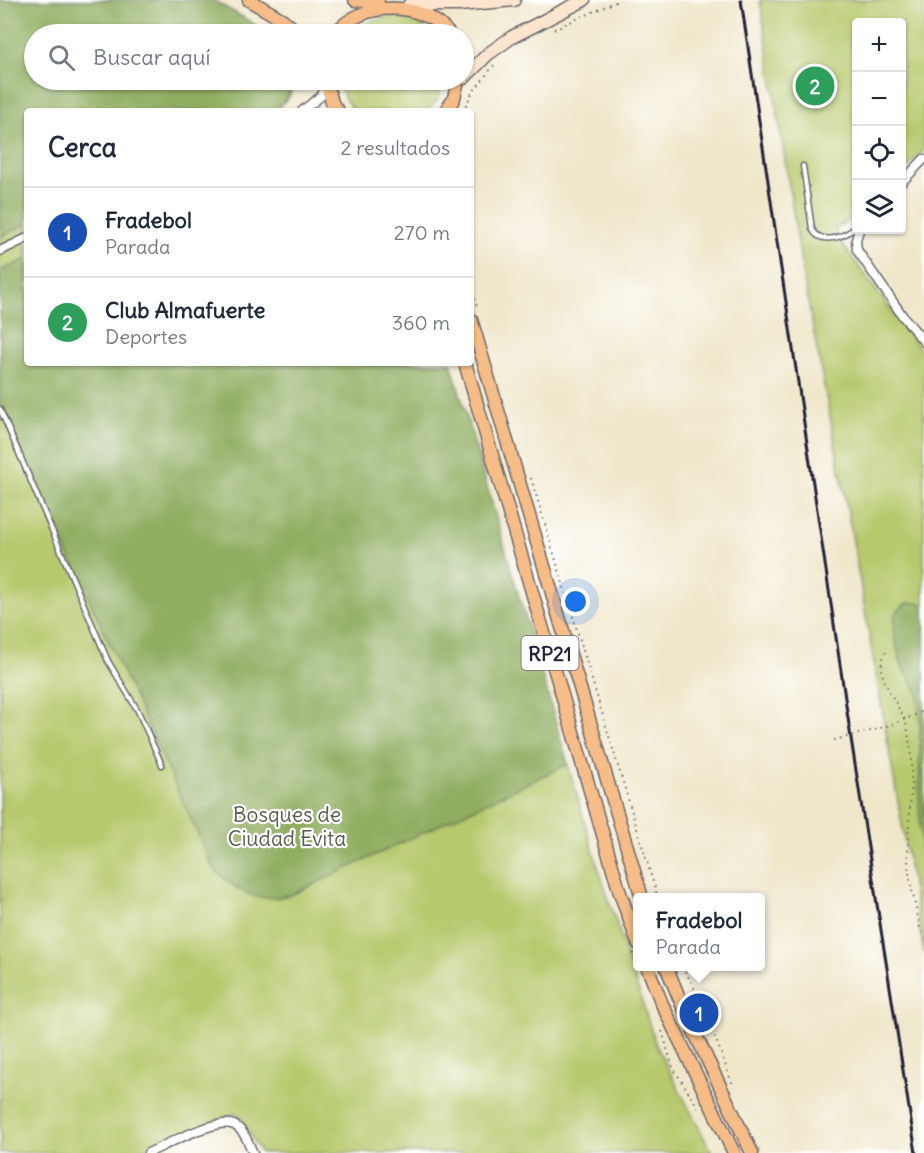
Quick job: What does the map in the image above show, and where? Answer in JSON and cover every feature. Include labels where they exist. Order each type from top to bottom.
[{"type":"main road","points":[[249,0],[288,24]]},
{"type":"main road","points":[[355,0],[409,5],[459,5],[514,0]]},
{"type":"main road","points":[[474,67],[512,37],[584,0]]},
{"type":"main road","points":[[343,24],[357,12],[385,3]]},
{"type":"main road","points":[[409,5],[430,14],[441,24]]},
{"type":"main road","points":[[328,90],[336,108]]},
{"type":"main road","points":[[448,108],[457,90]]},
{"type":"main road","name":"RP21","points":[[474,315],[641,893]]},
{"type":"main road","name":"RP21","points":[[466,366],[620,893],[633,929]]},
{"type":"main road","points":[[649,971],[662,1004],[734,1153]]},
{"type":"main road","points":[[668,971],[688,1019],[752,1153]]},
{"type":"street","points":[[306,108],[321,96],[323,90]]},
{"type":"street","points":[[904,180],[924,159]]},
{"type":"street","points":[[857,234],[857,250],[902,315],[924,342]]},
{"type":"street","points":[[0,250],[24,241]]},
{"type":"street","points":[[148,1153],[211,1126],[230,1124],[241,1130],[253,1153]]},
{"type":"lane","points":[[803,166],[812,229],[815,235],[829,239],[852,232]]},
{"type":"lane","points":[[0,409],[108,661],[138,711],[162,765]]},
{"type":"path","points":[[545,33],[620,0]]},
{"type":"path","points":[[464,108],[472,93],[495,64]]},
{"type":"path","points":[[530,477],[657,893]]},
{"type":"path","points":[[886,652],[881,659],[882,671],[891,696],[906,720],[911,745],[909,869],[924,936]]},
{"type":"path","points":[[834,740],[882,729],[924,710]]},
{"type":"path","points":[[685,971],[705,1012],[732,1083]]},
{"type":"green space","name":"Bosques de Ciudad Evita","points":[[0,0],[213,0],[254,24],[24,24],[24,90],[292,90],[281,108],[24,108],[24,366],[452,366],[593,851],[656,1045],[712,1153],[261,1153],[237,1113],[132,1153],[0,1153]]},
{"type":"green space","points":[[0,0],[213,0],[254,24],[24,24],[24,90],[291,90],[274,108],[24,108],[24,225],[0,237]]},
{"type":"green space","points":[[760,0],[924,0],[924,150],[906,169],[906,18],[852,18],[852,218],[835,229],[842,244],[924,354],[924,953],[848,512],[803,275]]},
{"type":"green space","points":[[400,16],[420,24],[366,24],[386,17]]},
{"type":"green space","points":[[342,90],[441,90],[437,100],[430,108],[353,108],[346,101]]},
{"type":"green space","points":[[24,260],[24,366],[452,366],[568,764],[291,895],[258,897],[232,885],[214,869],[0,407],[0,271]]},
{"type":"green space","points":[[906,603],[919,603],[924,606],[924,888],[919,806],[918,692],[901,664],[894,635],[895,614]]},
{"type":"railway","points":[[741,0],[852,745],[916,1153]]},
{"type":"place","name":"Club Almafuerte","points":[[815,86]]},
{"type":"place","name":"Fradebol","points":[[699,1013]]}]
